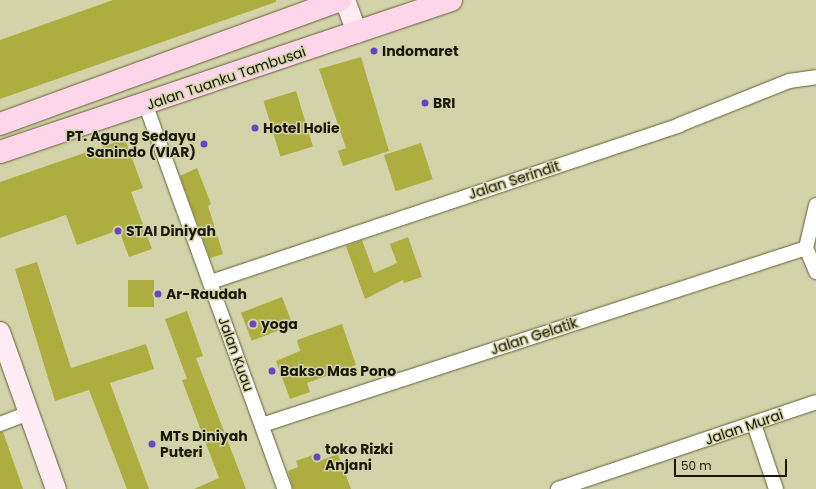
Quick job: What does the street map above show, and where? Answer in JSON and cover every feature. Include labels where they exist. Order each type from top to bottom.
[{"type":"main road","points":[[0,124],[340,0]]},
{"type":"main road","points":[[345,0],[357,33]]},
{"type":"main road","name":"Jalan Tuanku Tambusai","points":[[0,152],[146,106],[451,0]]},
{"type":"main road","points":[[0,332],[56,489]]},
{"type":"street","name":"Jalan Serindit","points":[[211,282],[679,125],[789,81],[816,77]]},
{"type":"street","name":"Jalan Kuau","points":[[146,106],[285,489]]},
{"type":"street","points":[[816,205],[806,248],[816,272]]},
{"type":"street","name":"Jalan Gelatik","points":[[262,425],[806,248]]},
{"type":"street","name":"Jalan Murai","points":[[558,489],[816,402]]},
{"type":"street","points":[[0,424],[29,413]]},
{"type":"street","points":[[754,424],[776,489]]},
{"type":"building","points":[[113,0],[276,0],[276,2],[0,99],[0,40]]},
{"type":"building","points":[[361,57],[389,151],[343,166],[338,151],[346,148],[319,69]]},
{"type":"building","points":[[296,91],[313,146],[280,156],[263,101]]},
{"type":"building","points":[[125,139],[143,188],[131,192],[152,249],[129,257],[119,230],[77,245],[66,215],[0,238],[0,182]]},
{"type":"building","points":[[421,143],[433,179],[396,191],[384,155]]},
{"type":"building","points":[[197,168],[211,204],[208,206],[223,254],[210,258],[180,176]]},
{"type":"building","points":[[408,237],[422,277],[404,283],[403,280],[365,299],[346,246],[362,240],[374,273],[397,263],[390,244]]},
{"type":"building","points":[[37,262],[71,368],[146,344],[154,369],[110,383],[149,489],[127,489],[89,390],[55,401],[15,269]]},
{"type":"building","points":[[128,280],[154,280],[154,307],[128,307]]},
{"type":"building","points":[[282,297],[293,325],[252,341],[241,313]]},
{"type":"building","points":[[187,311],[203,356],[196,358],[246,489],[194,489],[219,478],[182,380],[187,379],[165,319]]},
{"type":"building","points":[[342,324],[356,365],[307,383],[310,392],[290,399],[276,361],[300,351],[297,340]]},
{"type":"building","points":[[0,432],[3,432],[23,489],[0,489]]},
{"type":"building","points":[[338,454],[351,489],[293,489],[288,471],[298,467],[296,461],[313,455],[316,462]]},
{"type":"place","name":"Indomaret","points":[[374,51]]},
{"type":"place","name":"BRI","points":[[425,103]]},
{"type":"place","name":"Hotel Holie","points":[[255,128]]},
{"type":"place","name":"PT. Agung Sedayu Sanindo (VIAR)","points":[[204,144]]},
{"type":"place","name":"STAI Diniyah","points":[[118,231]]},
{"type":"place","name":"Ar-Raudah","points":[[158,294]]},
{"type":"place","name":"yoga","points":[[253,324]]},
{"type":"place","name":"Bakso Mas Pono","points":[[272,371]]},
{"type":"place","name":"MTs Diniyah Puteri","points":[[152,444]]},
{"type":"place","name":"toko Rizki Anjani","points":[[317,457]]}]
